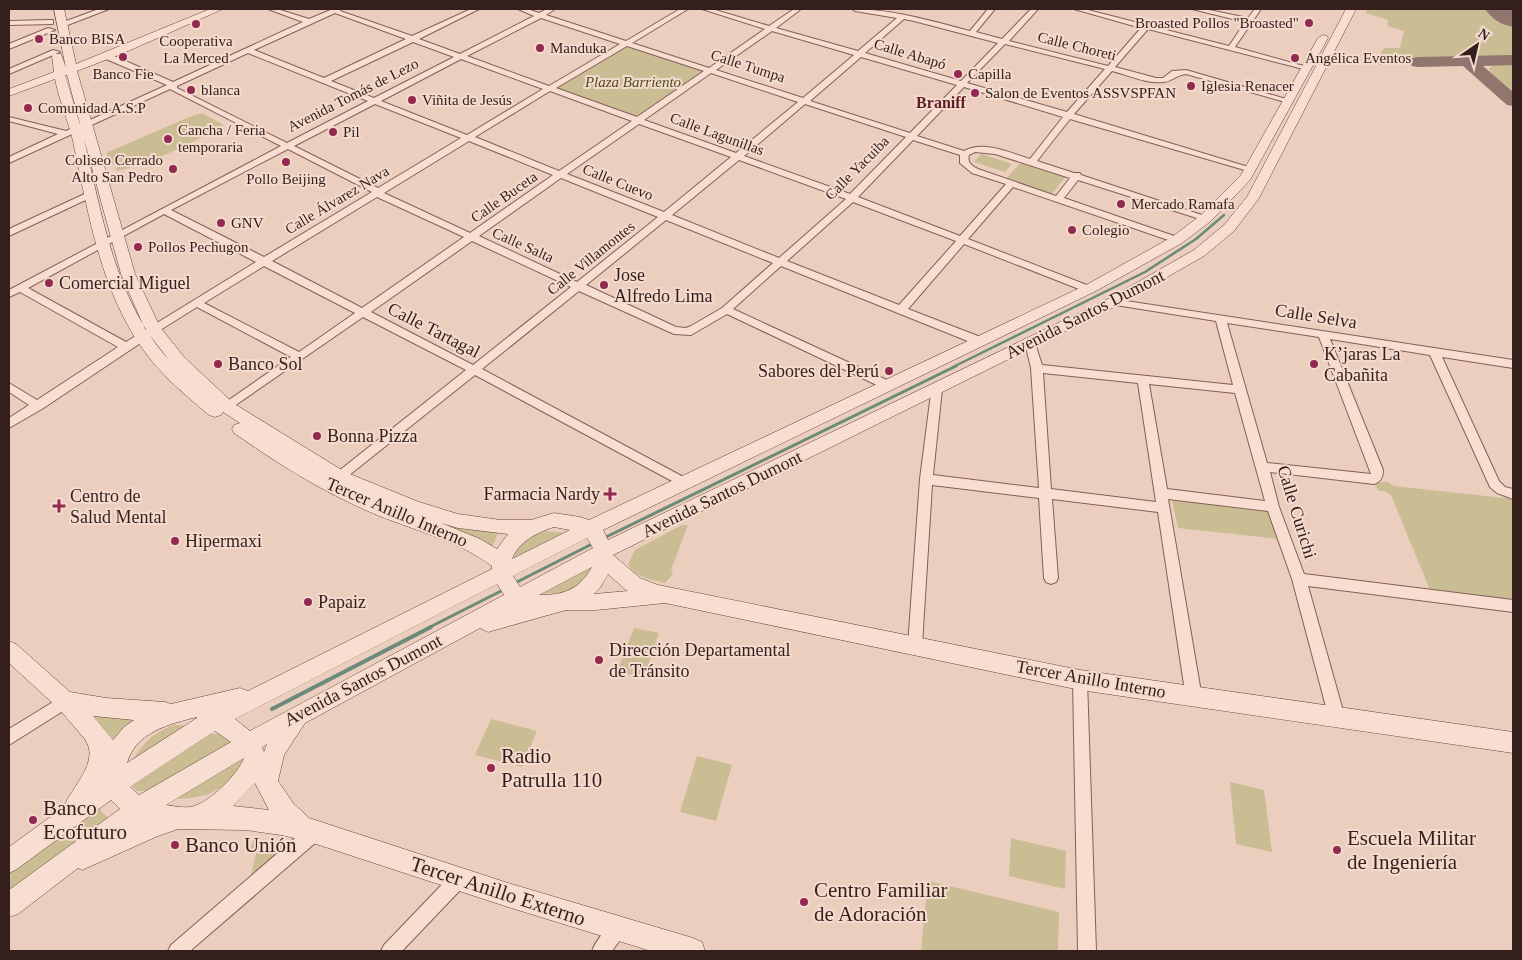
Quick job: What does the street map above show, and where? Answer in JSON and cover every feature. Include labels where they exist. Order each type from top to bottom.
[{"type":"main road","name":"Tercer Anillo Interno","points":[[59,9],[53,21],[67,79],[75,128],[114,280],[166,366],[222,418],[277,454],[298,464],[305,463],[308,467],[339,477],[415,508],[463,522],[530,527]]},
{"type":"main road","points":[[9,98],[28,90],[47,87],[60,89],[67,79],[106,58],[218,9]]},
{"type":"main road","name":"Avenida Santos Dumont","points":[[9,861],[49,832],[115,773],[218,721],[270,690],[508,581],[599,544],[936,389],[1011,342],[1088,289],[1177,240],[1206,218],[1248,174],[1338,9]]},
{"type":"main road","name":"Avenida Santos Dumont","points":[[9,906],[49,874],[138,809],[304,712],[447,635],[508,581],[599,544],[652,498],[980,341],[1011,342],[1112,302],[1199,253],[1238,219],[1253,198],[1351,9]]},
{"type":"main road","points":[[9,92],[38,74],[60,55],[82,58],[106,58]]},
{"type":"main road","points":[[9,92],[89,74],[106,58]]},
{"type":"main road","name":"Tercer Anillo Interno","points":[[75,128],[98,161],[147,333],[227,407],[338,490],[404,519],[466,541],[488,552],[508,581]]},
{"type":"main road","points":[[81,151],[86,163],[98,161]]},
{"type":"main road","points":[[86,171],[97,170],[105,187]]},
{"type":"main road","points":[[1248,174],[1240,192],[1244,196],[1253,198]]},
{"type":"main road","points":[[1228,197],[1243,201],[1244,204],[1236,214],[1238,219]]},
{"type":"main road","points":[[102,235],[108,227],[116,229]]},
{"type":"main road","points":[[108,258],[116,254],[123,254]]},
{"type":"main road","points":[[561,603],[533,604],[508,581],[511,542],[530,527],[554,520],[587,515],[652,498]]},
{"type":"main road","points":[[404,519],[424,522],[456,531],[461,528],[463,522]]},
{"type":"main road","points":[[447,635],[561,603],[580,595],[593,585],[601,572],[599,544],[567,520],[554,520]]},
{"type":"main road","name":"Tercer Anillo Interno","points":[[599,544],[633,584],[652,592],[1080,680],[1513,743]]},
{"type":"main road","name":"Tercer Anillo Interno","points":[[561,603],[596,602],[672,595]]},
{"type":"main road","points":[[9,650],[66,701],[100,737],[115,773],[121,795],[138,809],[187,818]]},
{"type":"main road","points":[[115,773],[125,744],[136,731],[150,721],[178,712],[270,690]]},
{"type":"main road","points":[[49,874],[128,837],[187,818],[229,796],[249,775],[248,746],[218,721],[178,712],[106,708],[66,701]]},
{"type":"main road","points":[[266,783],[269,764],[277,745],[304,712]]},
{"type":"main road","points":[[49,832],[76,806],[92,782],[100,758],[100,737]]},
{"type":"main road","name":"Tercer Anillo Externo","points":[[248,746],[281,809],[310,830]]},
{"type":"main road","name":"Tercer Anillo Externo","points":[[187,818],[260,820],[310,830],[459,879],[693,951]]},
{"type":"street","points":[[9,23],[53,21],[105,9]]},
{"type":"street","points":[[271,9],[310,22]]},
{"type":"street","points":[[326,80],[476,9]]},
{"type":"street","name":"Calle Tumpa","points":[[521,9],[965,154]]},
{"type":"street","name":"Avenida Tomás de Lezo","points":[[116,229],[164,210],[552,9]]},
{"type":"street","name":"Calle Álvarez Nava","points":[[9,424],[147,333],[377,192],[685,9]]},
{"type":"street","name":"Calle Abapó","points":[[707,9],[1069,115],[1248,174]]},
{"type":"street","name":"Calle Buceta","points":[[227,407],[798,9]]},
{"type":"street","name":"Calle Choreti","points":[[855,9],[902,17],[917,17],[1156,80],[1165,80],[1175,73],[1186,72],[1289,100]]},
{"type":"street","points":[[972,33],[992,9]]},
{"type":"street","name":"Calle Yacuiba","points":[[687,332],[726,310],[852,198],[910,135],[1035,9]]},
{"type":"street","points":[[1077,9],[1307,68]]},
{"type":"street","points":[[1195,9],[1250,21]]},
{"type":"street","points":[[1231,48],[1258,9]]},
{"type":"street","points":[[9,160],[75,128],[337,10]]},
{"type":"street","name":"Calle Lagunillas","points":[[337,10],[460,57],[852,198],[1088,289]]},
{"type":"street","name":"Calle Villamontes","points":[[339,477],[579,287],[739,157],[902,17]]},
{"type":"street","points":[[9,47],[53,21]]},
{"type":"street","points":[[1033,161],[1069,115],[1146,26]]},
{"type":"street","name":"Calle Cuevo","points":[[247,50],[980,341]]},
{"type":"street","points":[[9,72],[60,55]]},
{"type":"street","name":"Calle Salta","points":[[106,58],[172,84],[174,89],[471,238],[674,330],[687,332]]},
{"type":"street","points":[[9,119],[75,128]]},
{"type":"street","points":[[1177,240],[1011,184],[969,168],[963,159],[965,154],[974,149],[983,148],[1033,161],[1206,218]]},
{"type":"street","points":[[1058,200],[1077,176]]},
{"type":"street","points":[[902,309],[1011,184]]},
{"type":"street","points":[[9,234],[91,194]]},
{"type":"street","name":"Calle Tartagal","points":[[164,210],[474,370],[685,483]]},
{"type":"street","points":[[9,294],[102,235]]},
{"type":"street","points":[[20,288],[126,347]]},
{"type":"street","name":"Calle Selva","points":[[1112,302],[1513,364]]},
{"type":"street","points":[[196,303],[298,356]]},
{"type":"street","points":[[726,310],[887,385]]},
{"type":"street","name":"Calle Curichi","points":[[1220,318],[1273,507],[1299,579],[1337,718]]},
{"type":"street","points":[[1263,468],[1374,479],[1377,475],[1377,470],[1323,335]]},
{"type":"street","points":[[1011,342],[1037,368],[1241,390]]},
{"type":"street","points":[[1434,352],[1494,484],[1501,490],[1513,494]]},
{"type":"street","points":[[1037,368],[1050,578]]},
{"type":"street","points":[[1143,380],[1194,698]]},
{"type":"street","points":[[9,387],[38,406]]},
{"type":"street","points":[[915,645],[926,479],[936,389]]},
{"type":"street","points":[[926,479],[1163,508]]},
{"type":"street","points":[[1161,493],[1273,507]]},
{"type":"street","points":[[1299,579],[1513,606]]},
{"type":"street","points":[[1080,680],[1086,951]]},
{"type":"street","points":[[9,738],[66,701]]},
{"type":"street","points":[[177,951],[310,830]]},
{"type":"street","points":[[390,951],[459,879]]},
{"type":"street","points":[[601,951],[619,929]]},
{"type":"green space","points":[[1367,9],[1488,9],[1513,28],[1513,58],[1388,60],[1392,65],[1378,65],[1376,63],[1384,48],[1400,48],[1404,31],[1387,26],[1388,20],[1366,13]]},
{"type":"green space","name":"Plaza Barriento","points":[[628,46],[702,70],[702,73],[640,116],[634,116],[558,89],[557,87],[622,47]]},
{"type":"green space","points":[[1513,64],[1513,92],[1490,72],[1489,68],[1494,65]]},
{"type":"green space","name":"Cancha / Feria temporaria","points":[[202,113],[224,125],[185,146],[145,163],[117,171],[118,167],[112,163],[109,164],[106,153]]},
{"type":"green space","points":[[981,154],[1012,164],[1005,172],[974,162]]},
{"type":"green space","points":[[1023,160],[1068,174],[1051,195],[1005,180]]},
{"type":"green space","points":[[1387,482],[1394,486],[1513,499],[1513,604],[1432,595],[1391,495],[1385,491],[1379,491],[1374,483]]},
{"type":"green space","points":[[1172,500],[1270,511],[1278,539],[1178,528]]},
{"type":"green space","points":[[682,525],[688,525],[671,570],[673,574],[665,583],[639,575],[631,569],[628,564],[635,550]]},
{"type":"green space","points":[[444,526],[502,530],[497,535],[492,548]]},
{"type":"green space","points":[[544,531],[566,533],[514,560],[517,549],[524,541]]},
{"type":"green space","points":[[599,564],[588,579],[576,588],[561,593],[541,593]]},
{"type":"green space","points":[[634,628],[659,633],[644,677],[617,672]]},
{"type":"green space","points":[[94,716],[142,718],[114,743]]},
{"type":"green space","points":[[491,719],[537,731],[522,767],[475,755]]},
{"type":"green space","points":[[174,725],[191,726],[130,765],[138,751],[148,740]]},
{"type":"green space","points":[[206,734],[219,734],[231,742],[152,791],[137,791],[131,785]]},
{"type":"green space","points":[[242,753],[243,759],[236,771],[221,787],[202,796],[166,799]]},
{"type":"green space","points":[[697,756],[732,765],[716,821],[680,812]]},
{"type":"green space","points":[[1230,782],[1264,790],[1272,852],[1236,844]]},
{"type":"green space","points":[[97,802],[101,812],[108,817],[9,896],[9,869]]},
{"type":"green space","points":[[254,838],[282,846],[283,850],[251,875],[257,850],[250,849]]},
{"type":"green space","points":[[1011,838],[1066,851],[1065,889],[1009,876]]},
{"type":"green space","points":[[928,881],[1059,912],[1058,951],[921,951]]},
{"type":"waterway","points":[[953,367],[1145,272],[1196,239],[1224,215]]},
{"type":"waterway","points":[[604,538],[956,366]]},
{"type":"waterway","points":[[515,583],[594,543]]},
{"type":"waterway","points":[[428,628],[503,590]]},
{"type":"waterway","points":[[272,709],[431,627]]},
{"type":"taxiway","points":[[1418,62],[1513,60]]},
{"type":"taxiway","points":[[1467,61],[1513,101]]},
{"type":"runway","points":[[1505,9],[1513,15]]},
{"type":"place","name":"Broasted Pollos \"Broasted\"","points":[[1309,23]]},
{"type":"place","name":"Cooperativa La Merced","points":[[196,24]]},
{"type":"place","name":"Banco BISA","points":[[39,39]]},
{"type":"place","name":"Manduka","points":[[540,48]]},
{"type":"place","name":"Banco Fie","points":[[123,57]]},
{"type":"place","name":"Angélica Eventos","points":[[1295,58]]},
{"type":"place","name":"Capilla","points":[[958,74]]},
{"type":"place","name":"Iglesia Renacer","points":[[1191,86]]},
{"type":"place","name":"blanca","points":[[191,90]]},
{"type":"place","name":"Salon de Eventos ASSVSPFAN","points":[[975,93]]},
{"type":"place","name":"Viñita de Jesús","points":[[412,100]]},
{"type":"place","name":"Comunidad A.S.P","points":[[28,108]]},
{"type":"place","name":"Pil","points":[[333,132]]},
{"type":"place","name":"Cancha / Feria temporaria","points":[[168,139]]},
{"type":"place","name":"Pollo Beijing","points":[[286,162]]},
{"type":"place","name":"Coliseo Cerrado Alto San Pedro","points":[[173,169]]},
{"type":"place","name":"Mercado Ramafa","points":[[1121,204]]},
{"type":"place","name":"GNV","points":[[221,223]]},
{"type":"place","name":"Colegio","points":[[1072,230]]},
{"type":"place","name":"Pollos Pechugon","points":[[138,247]]},
{"type":"place","name":"Comercial Miguel","points":[[49,283]]},
{"type":"place","name":"Jose Alfredo Lima","points":[[604,285]]},
{"type":"place","name":"Banco Sol","points":[[218,364]]},
{"type":"place","name":"K’jaras La Cabañita","points":[[1314,364]]},
{"type":"place","name":"Sabores del Perú","points":[[889,371]]},
{"type":"place","name":"Bonna Pizza","points":[[317,436]]},
{"type":"place","name":"Farmacia Nardy","points":[[610,494]]},
{"type":"place","name":"Centro de Salud Mental","points":[[59,506]]},
{"type":"place","name":"Hipermaxi","points":[[175,541]]},
{"type":"place","name":"Papaiz","points":[[308,602]]},
{"type":"place","name":"Dirección Departamental de Tránsito","points":[[599,660]]},
{"type":"place","name":"Radio Patrulla 110","points":[[491,768]]},
{"type":"place","name":"Banco Ecofuturo","points":[[33,820]]},
{"type":"place","name":"Banco Unión","points":[[175,845]]},
{"type":"place","name":"Escuela Militar de Ingeniería","points":[[1337,850]]},
{"type":"place","name":"Centro Familiar de Adoración","points":[[804,902]]},
{"type":"district","name":"Braniff","points":[[941,102]]}]
